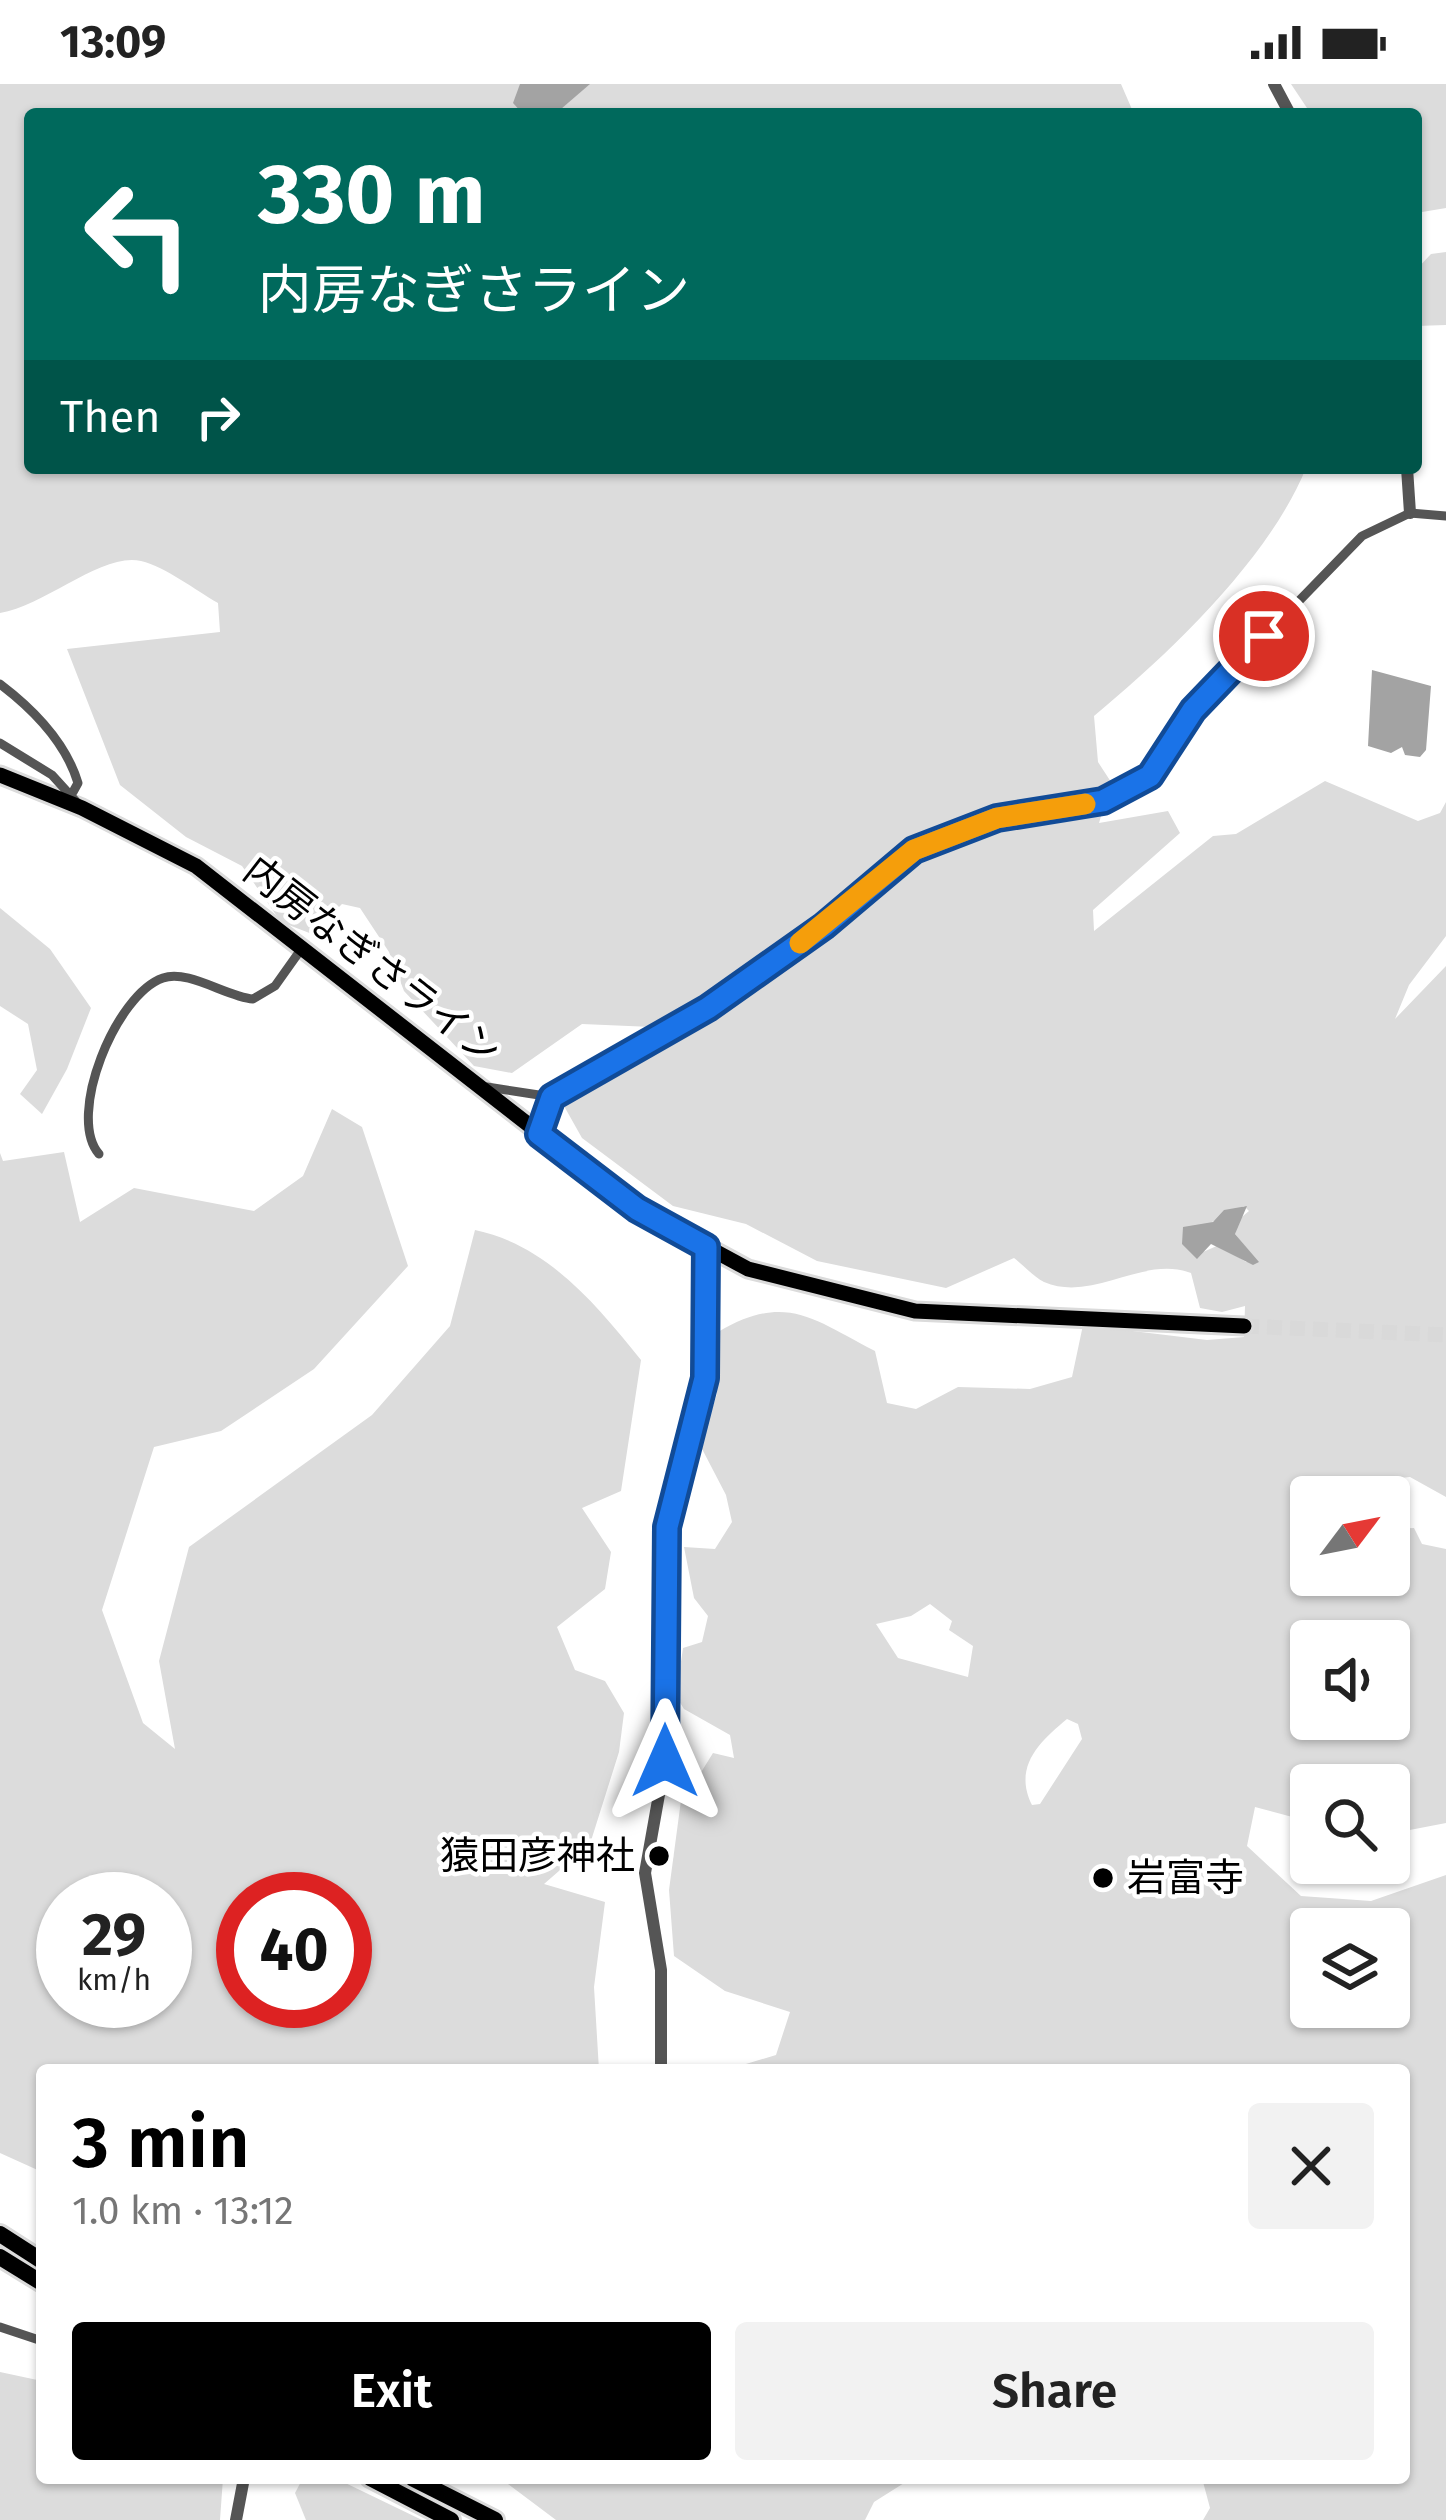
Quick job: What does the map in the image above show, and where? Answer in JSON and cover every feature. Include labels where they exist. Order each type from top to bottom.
[{"type":"highway","name":"内房なぎさライン","points":[[0,775],[82,808],[196,866],[637,1209],[748,1269],[812,1289],[915,1311],[1244,1326]]},
{"type":"highway","points":[[0,2234],[36,2257]]},
{"type":"highway","points":[[0,2257],[36,2279]]},
{"type":"highway","points":[[382,2484],[451,2520]]},
{"type":"highway","points":[[424,2484],[495,2520]]},
{"type":"street","points":[[1407,474],[1410,513]]},
{"type":"street","points":[[478,1085],[552,1097],[708,1008],[824,926],[914,850],[997,818],[1103,801],[1150,776],[1193,710],[1362,536],[1410,513],[1446,516]]},
{"type":"street","points":[[0,684],[28,706],[73,767],[78,784],[73,792]]},
{"type":"street","points":[[0,743],[73,792],[82,808]]},
{"type":"street","points":[[99,1154],[85,1133],[89,1102],[118,1017],[131,999],[163,978],[176,976],[253,999],[275,986],[303,947]]},
{"type":"street","points":[[539,1134],[552,1097]]},
{"type":"street","points":[[661,2064],[661,1970],[645,1873],[665,1761],[667,1527],[705,1378],[706,1247]]},
{"type":"street","points":[[0,2327],[36,2339]]},
{"type":"street","points":[[236,2520],[243,2484]]},
{"type":"shaded area","points":[[0,84],[1121,84],[1131,108],[24,108],[24,474],[1303,474],[1268,536],[1214,603],[1094,716],[1098,762],[1111,782],[1099,823],[1168,811],[1180,833],[1093,910],[1094,931],[1213,836],[1236,834],[1325,781],[1418,821],[1440,813],[1446,802],[1446,936],[1409,985],[1395,1019],[1446,966],[1446,1497],[1410,1476],[1290,1476],[1290,1596],[1410,1596],[1410,1528],[1422,1544],[1446,1549],[1446,1823],[1410,1830],[1410,1764],[1290,1764],[1290,1816],[1255,1807],[1247,1846],[1301,1896],[1371,1901],[1446,1875],[1446,2520],[1203,2520],[1210,2508],[1204,2484],[1410,2484],[1410,2064],[746,2064],[776,2055],[790,2012],[725,1991],[674,1956],[669,1890],[684,1778],[695,1782],[713,1753],[734,1758],[730,1735],[684,1709],[676,1696],[683,1648],[702,1642],[708,1616],[694,1598],[684,1547],[715,1549],[732,1522],[726,1495],[700,1445],[717,1394],[718,1332],[762,1314],[799,1314],[816,1320],[875,1351],[887,1403],[916,1409],[958,1387],[1030,1389],[1072,1377],[1083,1325],[1207,1340],[1244,1337],[1245,1306],[1222,1312],[1200,1308],[1191,1273],[1173,1269],[1062,1287],[1040,1280],[1014,1258],[946,1288],[817,1261],[746,1224],[673,1206],[582,1138],[564,1106],[652,1027],[582,1024],[512,1073],[474,1066],[404,991],[389,952],[360,908],[342,904],[312,934],[281,922],[242,866],[186,837],[120,785],[67,649],[220,632],[218,603],[160,568],[126,560],[92,571],[0,613]],"holes":[[[1244,1206],[1249,1211],[1237,1221],[1235,1234],[1258,1262],[1246,1262],[1219,1245],[1203,1252],[1212,1222]],[[930,1604],[952,1621],[949,1630],[973,1646],[968,1677],[898,1658],[876,1624],[911,1616]],[[1067,1719],[1078,1724],[1082,1739],[1040,1804],[1032,1805],[1026,1779],[1032,1756]]]},
{"type":"shaded area","points":[[520,84],[590,84],[562,108],[518,108],[513,103]]},
{"type":"shaded area","points":[[1291,84],[1446,84],[1446,208],[1422,212],[1422,108],[1307,108]]},
{"type":"shaded area","points":[[1446,252],[1446,325],[1422,326],[1422,264],[1431,254]]},
{"type":"shaded area","points":[[1372,670],[1431,686],[1426,750],[1420,757],[1405,755],[1402,747],[1391,753],[1368,746]]},
{"type":"shaded area","points":[[0,908],[50,949],[91,1008],[67,1069],[42,1114],[20,1094],[37,1070],[28,1024],[0,1006]]},
{"type":"shaded area","points":[[332,1109],[362,1127],[408,1266],[314,1369],[221,1431],[154,1447],[102,1610],[143,1723],[175,1749],[159,1661],[189,1547],[372,1415],[450,1326],[475,1230],[547,1263],[606,1318],[641,1360],[621,1491],[582,1508],[611,1552],[605,1589],[557,1627],[575,1670],[605,1681],[624,1713],[619,1752],[590,1844],[544,1884],[605,1902],[594,1987],[599,2064],[36,2064],[36,2169],[0,2153],[0,1153],[3,1161],[64,1152],[80,1222],[134,1188],[254,1211],[303,1176]]},
{"type":"shaded area","points":[[1247,1206],[1235,1234],[1259,1262],[1253,1265],[1211,1244],[1197,1259],[1182,1244],[1183,1227],[1213,1222],[1224,1210]]},
{"type":"shaded area","points":[[0,2372],[36,2380],[36,2484],[223,2484],[220,2520],[0,2520]]},
{"type":"shaded area","points":[[300,2484],[347,2484],[422,2520],[306,2520],[295,2493]]},
{"type":"shaded area","points":[[508,2484],[902,2484],[874,2502],[865,2520],[556,2520]]},
{"type":"tunnel","points":[[1244,1326],[1446,1335]]},
{"type":"slow traffic","points":[[800,943],[914,850],[958,829],[997,818],[1085,804]]},
{"type":"place","name":"猿田彦神社","points":[[659,1856]]},
{"type":"place","name":"岩富寺","points":[[1103,1878]]},
{"type":"route","points":[[665,1761],[667,1527],[705,1378],[706,1247],[637,1209],[539,1134],[552,1097],[708,1008],[824,926],[914,850],[958,829],[997,818],[1103,801],[1150,776],[1193,710],[1264,636]]}]
